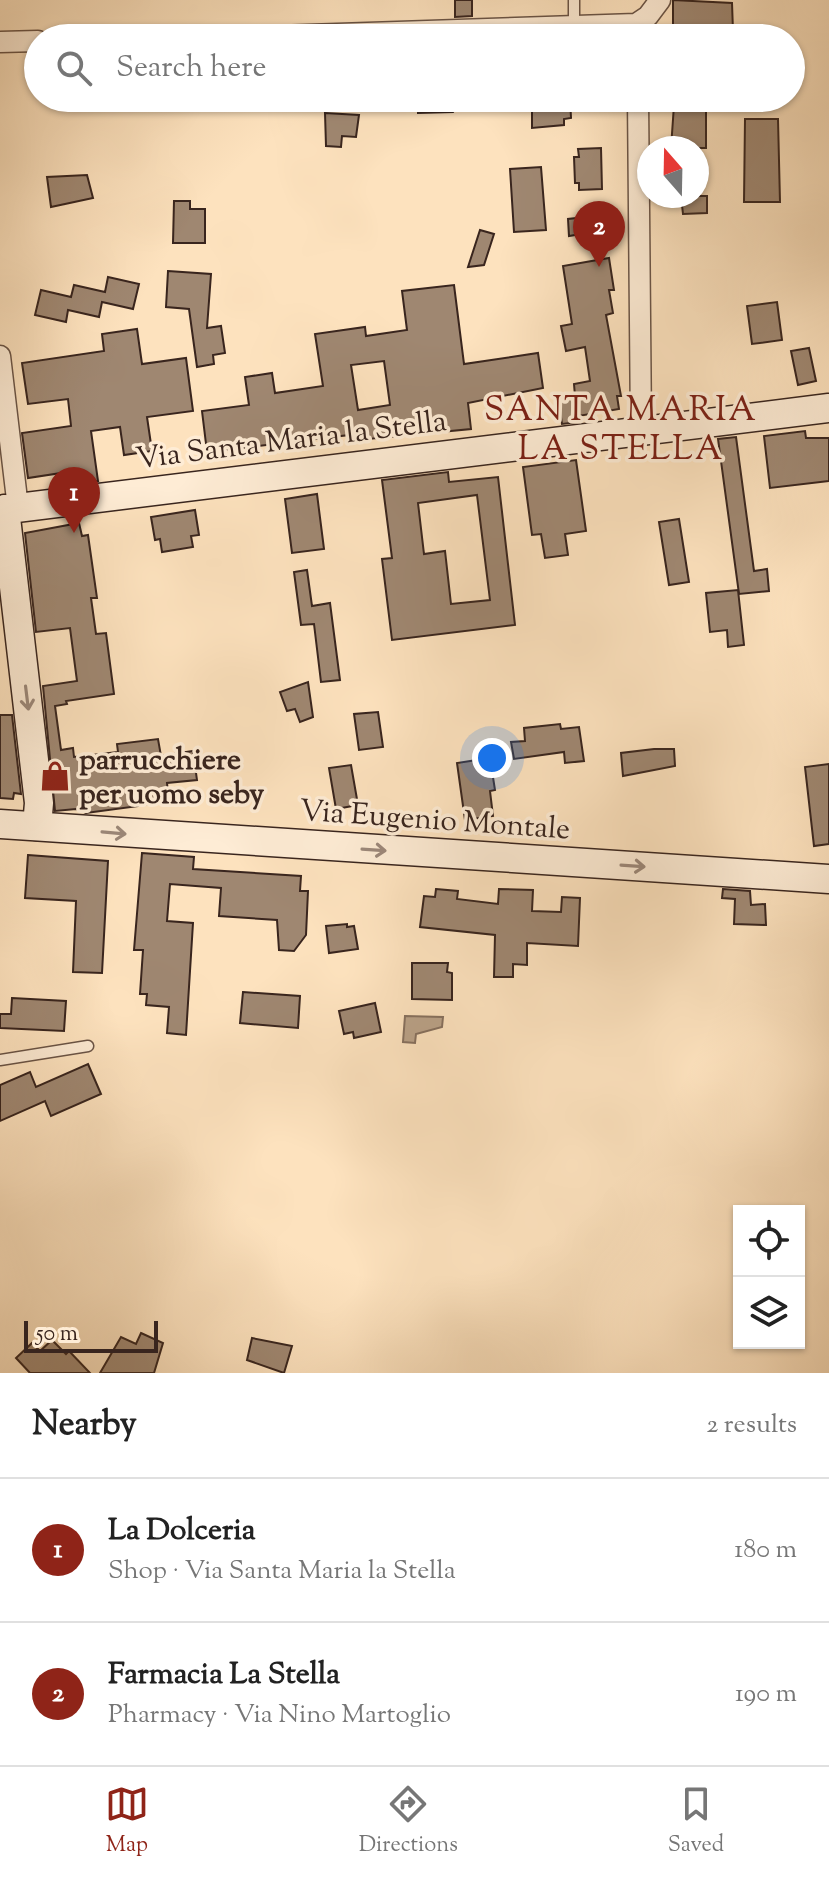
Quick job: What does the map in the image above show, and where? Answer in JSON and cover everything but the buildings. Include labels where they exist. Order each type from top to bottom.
[{"type":"street","points":[[642,24],[660,0]]},
{"type":"street","points":[[0,42],[24,41]]},
{"type":"street","points":[[638,112],[641,431]]},
{"type":"street","points":[[0,356],[8,509],[39,803],[37,826]]},
{"type":"street","name":"Via Santa Maria la Stella","points":[[8,509],[829,408]]},
{"type":"street","name":"Via Eugenio Montale","points":[[0,824],[829,879]]},
{"type":"lane","points":[[574,0],[574,24]]},
{"type":"lane","points":[[0,1060],[88,1046]]},
{"type":"shaded area","points":[[405,1016],[443,1017],[442,1027],[416,1034],[415,1043],[403,1042]]},
{"type":"place","name":"Farmacia La Stella","points":[[599,267]]},
{"type":"place","name":"La Dolceria","points":[[74,533]]},
{"type":"place","name":"parrucchiere per uomo seby","points":[[55,776]]},
{"type":"district","name":"SANTA MARIA LA STELLA","points":[[621,428]]}]
